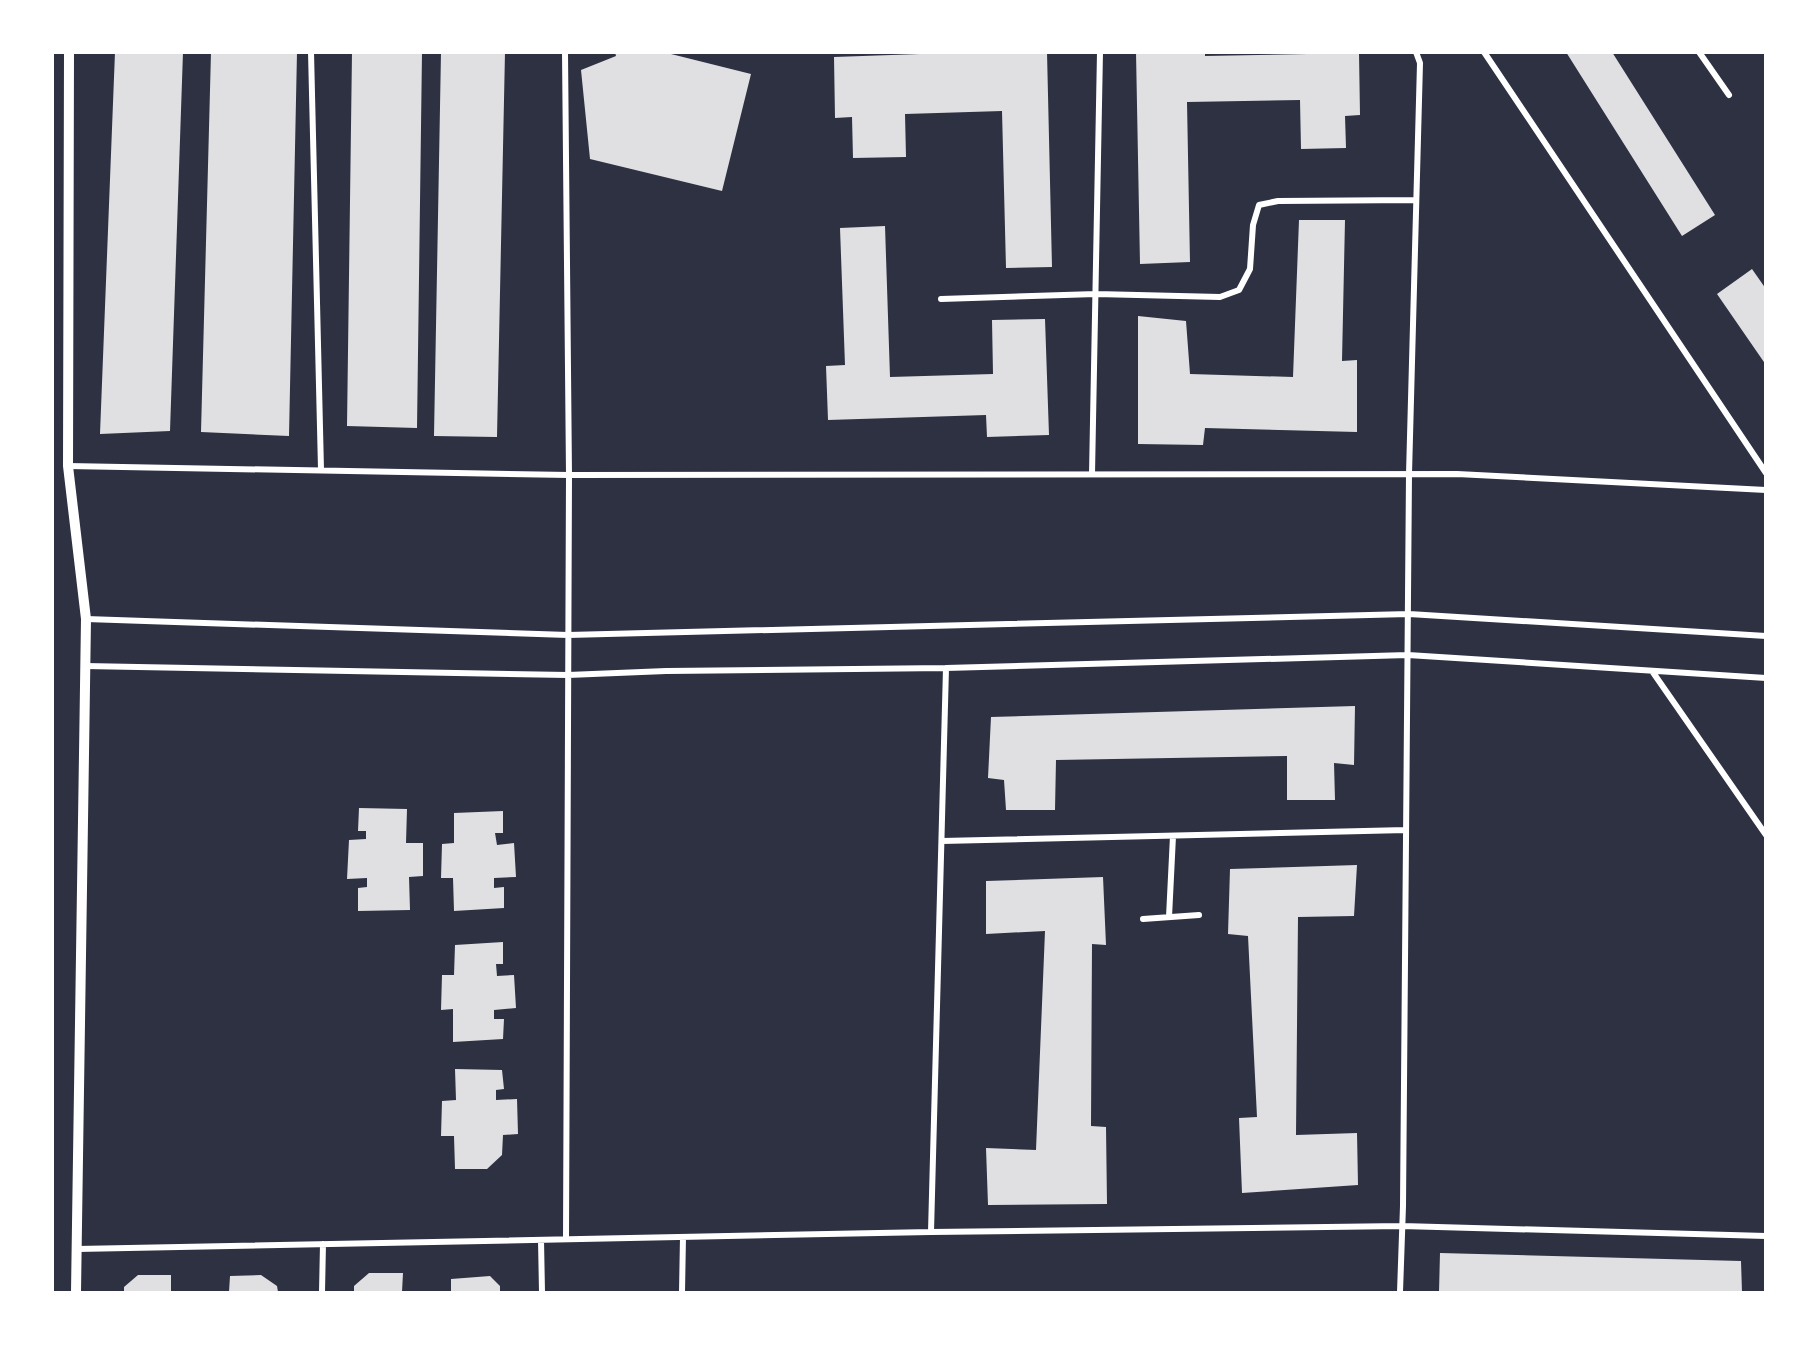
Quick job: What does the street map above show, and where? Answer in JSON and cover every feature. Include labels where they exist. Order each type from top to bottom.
[{"type":"street","points":[[69,52],[68,466],[86,619],[76,1293]]},
{"type":"street","points":[[311,52],[321,470]]},
{"type":"street","points":[[565,52],[569,475],[566,1239]]},
{"type":"street","points":[[1092,474],[1100,52]]},
{"type":"street","points":[[1400,1293],[1409,474],[1420,63],[1416,52]]},
{"type":"street","points":[[1484,52],[1766,473]]},
{"type":"street","points":[[1699,52],[1729,95]]},
{"type":"street","points":[[940,299],[1096,294],[1220,297],[1239,290],[1250,269],[1253,225],[1259,205],[1278,201],[1416,200]]},
{"type":"street","points":[[68,466],[569,475],[1457,474],[1766,490]]},
{"type":"street","points":[[86,619],[568,635],[1408,614],[1766,636]]},
{"type":"street","points":[[85,666],[568,675],[666,671],[946,668],[1408,654],[1766,678]]},
{"type":"street","points":[[931,1232],[946,668]]},
{"type":"street","points":[[1652,671],[1766,835]]},
{"type":"street","points":[[942,841],[1406,830]]},
{"type":"street","points":[[1169,917],[1173,836]]},
{"type":"street","points":[[1143,919],[1199,915]]},
{"type":"street","points":[[77,1249],[931,1232],[1402,1226],[1766,1236]]},
{"type":"street","points":[[682,1293],[683,1237]]},
{"type":"street","points":[[541,1240],[542,1293]]},
{"type":"street","points":[[322,1293],[323,1244]]},
{"type":"building","points":[[115,52],[183,52],[170,431],[100,434]]},
{"type":"building","points":[[211,52],[297,52],[289,436],[201,432]]},
{"type":"building","points":[[352,52],[422,52],[417,428],[347,426]]},
{"type":"building","points":[[441,52],[505,52],[497,437],[434,436]]},
{"type":"building","points":[[615,52],[663,52],[751,74],[722,191],[590,159],[581,70],[616,56]]},
{"type":"building","points":[[1047,52],[1052,267],[1006,268],[1002,111],[905,114],[906,157],[853,158],[852,117],[835,118],[834,57]]},
{"type":"building","points":[[1136,52],[1205,52],[1205,56],[1359,53],[1360,115],[1345,116],[1346,148],[1301,149],[1300,100],[1187,102],[1190,262],[1140,264]]},
{"type":"building","points":[[1566,52],[1612,52],[1715,215],[1682,236]]},
{"type":"building","points":[[1299,220],[1345,220],[1342,361],[1357,360],[1357,432],[1205,428],[1203,445],[1138,444],[1138,316],[1186,321],[1190,374],[1293,377]]},
{"type":"building","points":[[885,226],[890,377],[993,374],[992,320],[1045,319],[1049,435],[987,437],[986,415],[828,420],[826,366],[845,365],[840,228]]},
{"type":"building","points":[[1752,269],[1766,289],[1766,365],[1717,294]]},
{"type":"building","points":[[1355,706],[1354,765],[1334,763],[1335,800],[1287,800],[1287,756],[1056,760],[1055,810],[1006,810],[1004,780],[988,778],[991,717]]},
{"type":"building","points":[[359,808],[407,809],[406,843],[423,843],[423,876],[409,877],[410,910],[358,911],[358,888],[367,887],[367,878],[347,879],[349,840],[366,839],[366,831],[358,831]]},
{"type":"building","points":[[503,811],[503,833],[495,833],[497,845],[514,843],[516,877],[494,878],[494,888],[504,887],[504,908],[454,911],[453,878],[441,878],[442,844],[454,843],[454,813]]},
{"type":"building","points":[[1357,865],[1354,916],[1298,917],[1296,1135],[1357,1133],[1358,1185],[1242,1193],[1239,1118],[1257,1117],[1248,936],[1228,934],[1230,869]]},
{"type":"building","points":[[1103,877],[1106,945],[1092,944],[1091,1126],[1106,1127],[1107,1204],[988,1205],[986,1148],[1036,1150],[1045,931],[986,934],[986,881]]},
{"type":"building","points":[[503,942],[503,964],[496,964],[497,976],[514,975],[516,1008],[494,1010],[494,1019],[504,1019],[503,1039],[453,1042],[453,1009],[441,1010],[442,975],[454,975],[455,945]]},
{"type":"building","points":[[455,1069],[502,1070],[504,1089],[496,1090],[496,1100],[517,1099],[518,1134],[503,1135],[502,1155],[487,1169],[455,1169],[454,1136],[441,1136],[442,1101],[456,1100]]},
{"type":"building","points":[[1440,1253],[1741,1261],[1742,1292],[1439,1292]]},
{"type":"building","points":[[369,1273],[403,1273],[402,1292],[354,1292],[354,1286]]},
{"type":"building","points":[[138,1275],[171,1275],[171,1292],[124,1292],[124,1287]]},
{"type":"building","points":[[261,1275],[277,1286],[278,1292],[229,1292],[230,1276]]},
{"type":"building","points":[[490,1276],[500,1286],[500,1292],[451,1292],[451,1279]]}]
